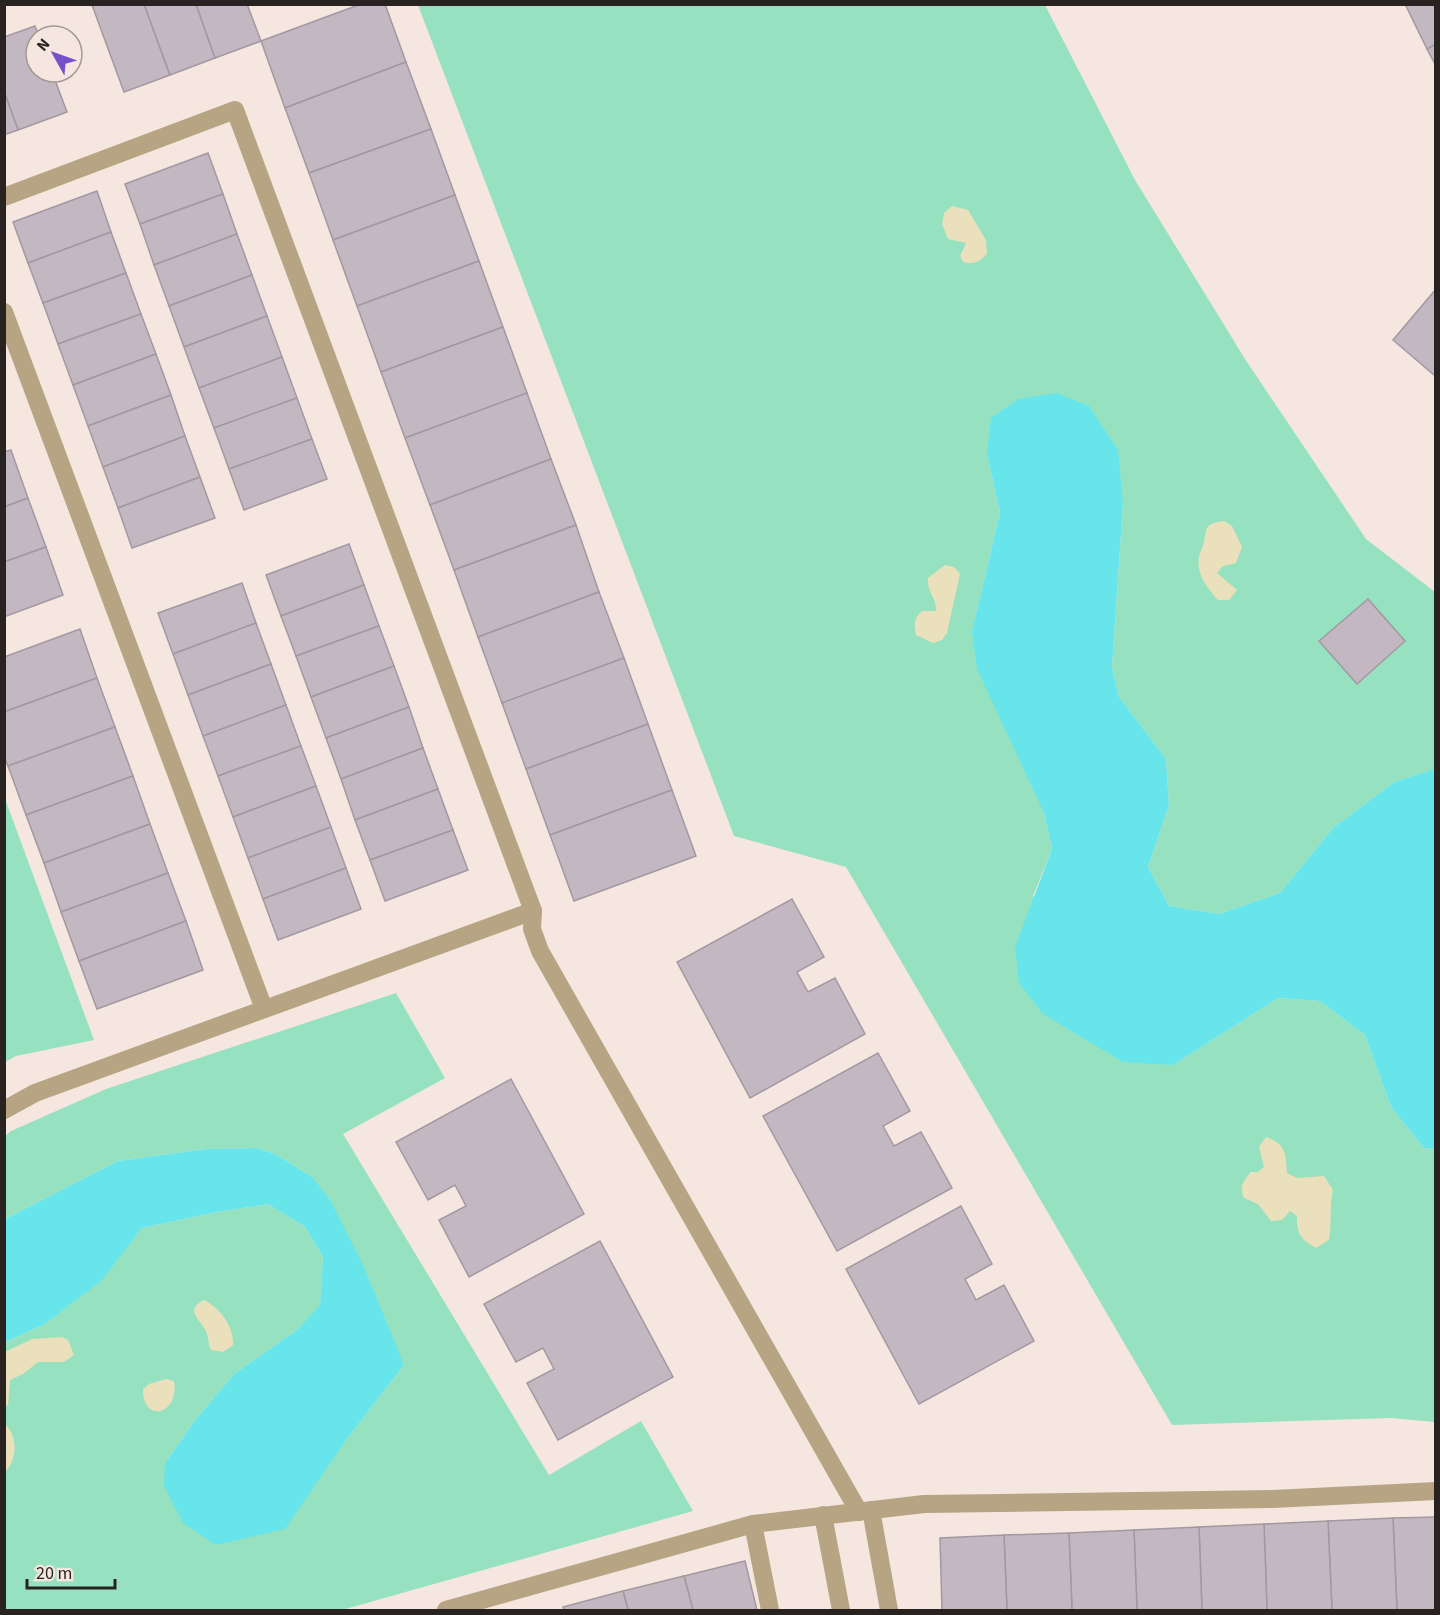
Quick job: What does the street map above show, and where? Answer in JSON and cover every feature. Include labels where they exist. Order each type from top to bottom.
[{"type":"street","points":[[4,197],[235,110],[533,911],[532,929],[540,951],[865,1511],[889,1611]]},
{"type":"street","points":[[4,312],[264,1009]]},
{"type":"street","points":[[4,1110],[35,1093],[533,911]]},
{"type":"street","points":[[446,1611],[753,1524],[823,1515],[924,1504],[1273,1499],[1436,1491]]},
{"type":"street","points":[[823,1515],[841,1611]]},
{"type":"street","points":[[753,1524],[770,1611]]},
{"type":"green space","points":[[418,5],[1045,5],[1135,180],[1245,359],[1366,539],[1435,592],[1436,769],[1394,782],[1333,828],[1280,893],[1219,914],[1169,906],[1148,867],[1169,805],[1166,759],[1119,697],[1112,667],[1123,504],[987,454],[1000,513],[972,631],[1044,813],[1052,849],[1033,896],[1173,1065],[1278,998],[1320,1001],[1365,1035],[1391,1107],[1424,1148],[1435,1149],[1435,1422],[1391,1418],[1172,1425],[846,867],[734,836]]},
{"type":"green space","points":[[4,796],[94,1040],[16,1056],[5,1062]]},
{"type":"green space","points":[[396,993],[445,1078],[343,1134],[549,1475],[641,1421],[693,1511],[342,1610],[5,1610],[5,1342],[45,1324],[100,1281],[142,1228],[268,1204],[305,1227],[323,1257],[320,1306],[298,1329],[234,1374],[193,1423],[165,1463],[346,1440],[404,1365],[312,1177],[277,1155],[257,1148],[206,1149],[118,1161],[5,1219],[5,1136],[11,1131],[106,1089]]},
{"type":"sand","points":[[952,206],[968,210],[986,240],[987,254],[976,262],[963,262],[960,256],[966,243],[948,239],[942,224],[944,213]]},
{"type":"sand","points":[[1224,521],[1232,526],[1242,547],[1236,563],[1223,566],[1217,573],[1237,590],[1229,600],[1218,600],[1206,586],[1201,575],[1199,556],[1208,526]]},
{"type":"sand","points":[[945,565],[954,567],[960,574],[947,633],[942,640],[933,643],[916,635],[915,622],[922,611],[936,611],[928,578]]},
{"type":"sand","points":[[1266,1137],[1278,1143],[1284,1151],[1287,1173],[1297,1178],[1324,1176],[1333,1190],[1329,1240],[1316,1248],[1301,1235],[1297,1227],[1297,1216],[1290,1211],[1282,1220],[1271,1221],[1258,1204],[1244,1198],[1242,1187],[1246,1178],[1251,1172],[1258,1172],[1264,1167],[1259,1147]]},
{"type":"sand","points":[[204,1300],[225,1318],[231,1331],[233,1345],[223,1352],[211,1350],[206,1331],[195,1315],[195,1307]]},
{"type":"sand","points":[[62,1337],[68,1340],[74,1355],[64,1362],[38,1362],[23,1374],[10,1380],[8,1405],[5,1406],[5,1352],[32,1339]]},
{"type":"sand","points":[[166,1379],[174,1381],[172,1402],[167,1408],[154,1411],[144,1400],[143,1389],[149,1384]]},
{"type":"sand","points":[[4,1423],[12,1434],[15,1447],[12,1461],[5,1472]]},
{"type":"water","points":[[1057,393],[1089,406],[1118,450],[1123,504],[1112,667],[1119,697],[1166,759],[1169,805],[1148,867],[1169,906],[1219,914],[1280,893],[1333,828],[1394,782],[1435,769],[1435,1149],[1424,1148],[1391,1107],[1365,1035],[1320,1001],[1278,998],[1173,1065],[1123,1062],[1043,1014],[1019,983],[1015,947],[1052,849],[1044,813],[977,669],[972,631],[1000,513],[987,454],[991,418],[1018,399]]},
{"type":"water","points":[[257,1148],[277,1155],[312,1177],[330,1200],[363,1265],[404,1365],[346,1440],[285,1529],[216,1545],[183,1523],[164,1486],[165,1463],[193,1423],[234,1374],[298,1329],[320,1305],[323,1257],[305,1227],[268,1204],[142,1228],[101,1281],[45,1324],[5,1342],[5,1219],[118,1161],[206,1149]]},
{"type":"building","points":[[144,4],[170,75],[124,92],[92,5]]},
{"type":"building","points":[[144,4],[196,4],[215,58],[170,75]]},
{"type":"building","points":[[196,4],[247,4],[261,41],[215,58]]},
{"type":"building","points":[[361,4],[385,4],[406,62],[285,108],[261,41]]},
{"type":"building","points":[[1405,4],[1436,4],[1436,44],[1427,49]]},
{"type":"building","points":[[24,30],[24,84],[56,84],[67,112],[18,130],[4,91],[4,37]]},
{"type":"building","points":[[1436,44],[1436,66],[1427,49]]},
{"type":"building","points":[[406,62],[431,129],[309,173],[285,108]]},
{"type":"building","points":[[4,91],[18,130],[4,135]]},
{"type":"building","points":[[431,129],[455,195],[333,240],[309,173]]},
{"type":"building","points":[[208,153],[223,194],[140,224],[125,184]]},
{"type":"building","points":[[97,191],[111,232],[28,263],[13,222]]},
{"type":"building","points":[[223,194],[237,234],[154,265],[140,224]]},
{"type":"building","points":[[455,195],[479,261],[357,306],[333,240]]},
{"type":"building","points":[[111,232],[126,273],[43,303],[28,263]]},
{"type":"building","points":[[237,234],[252,275],[169,306],[154,265]]},
{"type":"building","points":[[479,261],[503,327],[381,372],[357,306]]},
{"type":"building","points":[[126,273],[141,314],[58,344],[43,303]]},
{"type":"building","points":[[252,275],[267,316],[184,347],[169,306]]},
{"type":"building","points":[[1436,289],[1436,373],[1434,375],[1393,340]]},
{"type":"building","points":[[141,314],[156,354],[73,385],[58,344]]},
{"type":"building","points":[[267,316],[282,357],[199,388],[184,347]]},
{"type":"building","points":[[503,327],[527,393],[405,438],[381,372]]},
{"type":"building","points":[[156,354],[171,395],[88,426],[73,385]]},
{"type":"building","points":[[282,357],[297,398],[214,428],[199,388]]},
{"type":"building","points":[[527,393],[551,459],[430,505],[405,438]]},
{"type":"building","points":[[171,395],[185,436],[103,467],[88,426]]},
{"type":"building","points":[[297,398],[312,439],[229,469],[214,428]]},
{"type":"building","points":[[185,436],[200,477],[118,508],[103,467]]},
{"type":"building","points":[[312,439],[327,479],[244,510],[229,469]]},
{"type":"building","points":[[11,450],[28,498],[4,507],[4,452]]},
{"type":"building","points":[[551,459],[576,525],[454,570],[430,505]]},
{"type":"building","points":[[200,477],[215,518],[132,548],[118,508]]},
{"type":"building","points":[[28,498],[46,547],[4,562],[4,507]]},
{"type":"building","points":[[576,525],[599,592],[478,637],[454,570]]},
{"type":"building","points":[[349,544],[364,585],[281,616],[266,575]]},
{"type":"building","points":[[46,547],[63,595],[4,617],[4,562]]},
{"type":"building","points":[[242,583],[256,623],[173,654],[158,613]]},
{"type":"building","points":[[364,585],[379,626],[296,656],[281,616]]},
{"type":"building","points":[[599,592],[624,658],[502,703],[478,637]]},
{"type":"building","points":[[1368,599],[1405,641],[1357,684],[1319,641]]},
{"type":"building","points":[[256,623],[271,664],[188,695],[173,654]]},
{"type":"building","points":[[379,626],[394,666],[311,697],[296,656]]},
{"type":"building","points":[[80,629],[97,678],[4,712],[4,657]]},
{"type":"building","points":[[624,658],[648,724],[526,769],[502,703]]},
{"type":"building","points":[[271,664],[286,705],[203,736],[188,695]]},
{"type":"building","points":[[394,666],[409,707],[326,738],[311,697]]},
{"type":"building","points":[[97,678],[115,727],[8,766],[4,757],[4,712]]},
{"type":"building","points":[[286,705],[301,746],[218,776],[203,736]]},
{"type":"building","points":[[409,707],[423,748],[341,779],[326,738]]},
{"type":"building","points":[[648,724],[672,790],[550,835],[526,769]]},
{"type":"building","points":[[115,727],[133,776],[26,815],[8,766]]},
{"type":"building","points":[[301,746],[316,786],[233,817],[218,776]]},
{"type":"building","points":[[423,748],[438,789],[355,820],[341,779]]},
{"type":"building","points":[[133,776],[150,824],[44,863],[26,815]]},
{"type":"building","points":[[316,786],[331,827],[248,858],[233,817]]},
{"type":"building","points":[[438,789],[453,830],[370,860],[355,820]]},
{"type":"building","points":[[672,790],[696,856],[574,901],[550,835]]},
{"type":"building","points":[[150,824],[168,873],[61,912],[44,863]]},
{"type":"building","points":[[331,827],[346,868],[263,899],[248,858]]},
{"type":"building","points":[[453,830],[468,870],[385,901],[370,860]]},
{"type":"building","points":[[346,868],[361,909],[278,940],[263,899]]},
{"type":"building","points":[[168,873],[186,921],[79,961],[61,912]]},
{"type":"building","points":[[792,899],[824,957],[797,972],[808,992],[835,978],[865,1034],[750,1098],[677,962]]},
{"type":"building","points":[[186,921],[203,970],[97,1009],[79,961]]},
{"type":"building","points":[[878,1053],[910,1111],[883,1126],[894,1146],[921,1132],[952,1188],[837,1251],[763,1116]]},
{"type":"building","points":[[511,1079],[584,1214],[469,1277],[439,1220],[466,1206],[455,1185],[428,1200],[396,1142]]},
{"type":"building","points":[[961,1206],[992,1264],[965,1279],[976,1300],[1004,1285],[1034,1341],[919,1404],[846,1269]]},
{"type":"building","points":[[600,1241],[673,1377],[558,1440],[527,1383],[554,1369],[543,1348],[516,1362],[484,1304]]},
{"type":"building","points":[[1436,1517],[1436,1610],[1397,1610],[1393,1518]]},
{"type":"building","points":[[1393,1518],[1397,1610],[1332,1610],[1328,1521]]},
{"type":"building","points":[[1328,1521],[1332,1610],[1267,1610],[1264,1524]]},
{"type":"building","points":[[1264,1524],[1267,1610],[1202,1610],[1199,1527]]},
{"type":"building","points":[[1199,1527],[1202,1610],[1137,1610],[1134,1530]]},
{"type":"building","points":[[1134,1530],[1137,1610],[1072,1610],[1069,1533]]},
{"type":"building","points":[[1069,1533],[1072,1610],[1007,1610],[1004,1535]]},
{"type":"building","points":[[1004,1535],[1007,1610],[942,1610],[940,1538]]},
{"type":"building","points":[[745,1561],[757,1610],[693,1610],[684,1576]]},
{"type":"building","points":[[684,1576],[693,1610],[628,1610],[623,1591]]},
{"type":"building","points":[[623,1591],[628,1610],[564,1610],[563,1607]]}]
